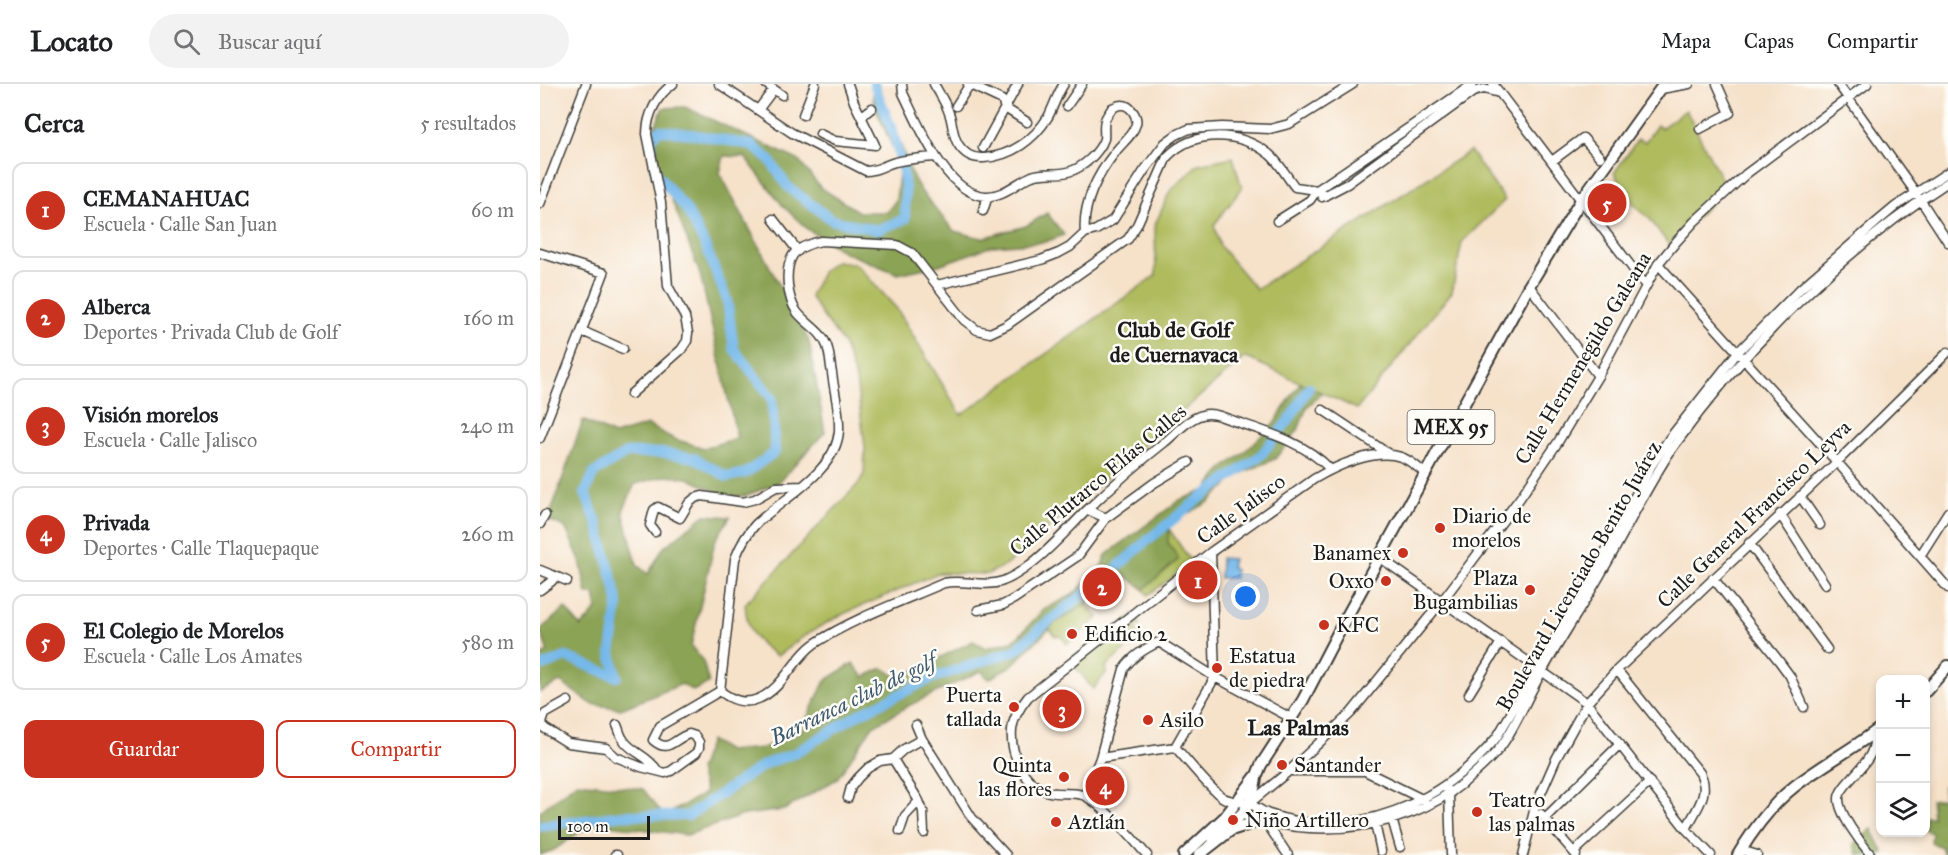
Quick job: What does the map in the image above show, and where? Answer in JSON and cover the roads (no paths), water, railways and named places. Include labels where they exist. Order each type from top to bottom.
[{"type":"main road","name":"MEX 95","points":[[1191,855],[1243,815],[1250,804],[1261,765],[1303,700],[1379,557],[1529,286],[1581,200],[1661,86]]},
{"type":"main road","points":[[1930,686],[1948,666]]},
{"type":"main road","points":[[1740,852],[1782,797],[1804,779],[1876,732]]},
{"type":"main road","name":"MEX 95","points":[[1184,855],[1225,817],[1257,775]]},
{"type":"main road","points":[[1199,855],[1231,830],[1262,821]]},
{"type":"street","points":[[540,204],[586,84]]},
{"type":"street","points":[[631,394],[681,350],[687,341],[685,317],[668,286],[661,203],[647,135],[647,125],[655,105],[673,84]]},
{"type":"street","points":[[719,84],[792,133],[866,171],[876,171],[891,163],[908,159],[935,157]]},
{"type":"street","points":[[803,115],[815,84]]},
{"type":"street","points":[[820,134],[835,141],[875,145],[848,84]]},
{"type":"street","points":[[902,84],[903,93],[935,157],[943,168],[974,194],[988,196],[1005,191],[1033,176],[1072,171],[1083,165],[1099,149],[1104,137],[1105,121],[1112,108],[1121,105],[1128,107],[1135,114],[1137,122],[1130,135],[1105,166],[1093,187],[1086,206],[1085,233]]},
{"type":"street","points":[[934,84],[949,112],[953,134],[958,145],[967,156],[978,159],[1008,153],[1032,137],[1048,116],[1064,84]]},
{"type":"street","points":[[956,106],[969,84],[1002,100],[1005,108],[1027,122]]},
{"type":"street","points":[[982,148],[1018,84]]},
{"type":"street","points":[[1067,106],[1083,84]]},
{"type":"street","points":[[937,285],[1041,260],[1065,250],[1085,233],[1096,230],[1113,220],[1144,171],[1165,143],[1176,135],[1190,129],[1222,127],[1270,129],[1289,124],[1353,84]]},
{"type":"street","points":[[1310,200],[1317,190],[1473,84]]},
{"type":"street","points":[[1482,84],[1492,84],[1646,286]]},
{"type":"street","points":[[1661,86],[1689,84]]},
{"type":"street","points":[[1700,129],[1730,113],[1717,84]]},
{"type":"street","points":[[1838,84],[1948,242]]},
{"type":"street","name":"Calle Hermenegildo Galeana","points":[[1250,804],[1351,713],[1442,601],[1520,498],[1558,442],[1598,376],[1658,264],[1694,222],[1746,174],[1867,84]]},
{"type":"street","points":[[758,110],[770,87],[782,96]]},
{"type":"street","points":[[1277,221],[1310,200],[1325,196],[1347,184],[1473,92],[1484,89],[1499,93]]},
{"type":"street","points":[[862,116],[872,108]]},
{"type":"street","points":[[568,701],[545,714],[542,723],[544,728],[568,743],[606,748],[616,757],[665,773],[696,753],[699,748],[699,742],[695,736],[689,734],[668,746],[660,746],[653,740],[660,726],[720,691],[735,559],[740,547],[756,525],[803,486],[829,459],[836,447],[839,432],[827,346],[822,335],[795,310],[789,293],[788,266],[798,251],[811,243],[821,241],[897,245],[912,253],[964,320],[977,330],[990,333],[1007,325],[1128,239],[1137,225],[1167,158],[1174,150],[1196,139],[1220,136],[1243,140],[1270,154],[1295,186],[1317,190],[1325,196]]},
{"type":"street","points":[[1552,161],[1583,138],[1600,157]]},
{"type":"street","name":"Boulevard Licenciado Benito Juárez","points":[[1243,815],[1303,829],[1341,829],[1374,821],[1426,801],[1469,779],[1504,742],[1539,670],[1603,570],[1654,468],[1676,444],[1740,356],[1800,289],[1878,221],[1918,196],[1948,172]]},
{"type":"street","name":"Boulevard Licenciado Benito Juárez","points":[[1918,196],[1948,182]]},
{"type":"street","points":[[983,211],[988,196]]},
{"type":"street","points":[[773,219],[798,251]]},
{"type":"street","points":[[540,253],[604,273],[582,331],[544,415],[540,438]]},
{"type":"street","points":[[1658,264],[1948,588]]},
{"type":"street","points":[[1529,286],[1598,376]]},
{"type":"street","points":[[582,331],[623,349]]},
{"type":"street","name":"Calle General Francisco Leyva","points":[[1523,855],[1535,807],[1556,759],[1587,703],[1617,670],[1837,462],[1948,352]]},
{"type":"street","points":[[1323,410],[1389,454],[1409,461],[1425,473]]},
{"type":"street","name":"Calle Plutarco Elías Calles","points":[[720,691],[732,700],[751,702],[772,690],[801,655],[856,621],[944,583],[953,581],[991,584],[1002,582],[1044,554],[1088,510],[1159,447],[1203,414],[1220,416],[1297,444],[1321,459],[1330,469]]},
{"type":"street","name":"Calle Jalisco","points":[[1085,795],[1047,792],[1032,783],[1020,768],[1013,750],[1012,730],[1018,712],[1028,697],[1211,552],[1314,479],[1347,462],[1389,454]]},
{"type":"street","points":[[978,610],[1003,605],[1078,556],[1106,518],[1154,483],[1189,462]]},
{"type":"street","points":[[655,532],[650,525],[654,510],[658,507],[680,518],[689,503],[702,496],[743,502],[755,499],[776,487],[803,486]]},
{"type":"street","points":[[1800,496],[1820,525]]},
{"type":"street","points":[[1088,510],[1106,518]]},
{"type":"street","points":[[1920,556],[1948,512]]},
{"type":"street","points":[[1780,514],[1825,584]]},
{"type":"street","points":[[540,524],[545,515]]},
{"type":"street","points":[[1749,543],[1827,649]]},
{"type":"street","points":[[1175,747],[1215,677],[1211,552]]},
{"type":"street","points":[[1379,557],[1587,703],[1686,829],[1711,855]]},
{"type":"street","points":[[540,570],[567,581]]},
{"type":"street","points":[[540,590],[555,576]]},
{"type":"street","points":[[1713,578],[1790,676],[1804,707]]},
{"type":"street","points":[[1147,855],[1111,817],[1085,795],[1100,758],[1124,669],[1129,661],[1149,646],[1159,642],[1215,677],[1291,718]]},
{"type":"street","points":[[1469,694],[1501,642]]},
{"type":"street","points":[[1617,670],[1700,773],[1705,783],[1704,793],[1686,829]]},
{"type":"street","points":[[617,725],[622,739],[628,746],[638,751],[657,770]]},
{"type":"street","points":[[916,725],[922,739],[972,818],[1006,855]]},
{"type":"street","points":[[1871,855],[1854,835],[1839,801],[1839,795],[1862,768],[1874,745],[1876,736]]},
{"type":"street","points":[[848,798],[858,777],[880,761],[893,759],[904,749],[922,739]]},
{"type":"street","points":[[1545,818],[1620,744]]},
{"type":"street","points":[[1100,758],[1175,747]]},
{"type":"street","points":[[1175,747],[1224,798],[1250,804]]},
{"type":"street","points":[[893,759],[920,801],[923,810],[924,833]]},
{"type":"street","points":[[1289,771],[1365,771],[1426,801]]},
{"type":"street","points":[[1535,807],[1575,854],[1650,782]]},
{"type":"street","points":[[1447,790],[1451,855]]},
{"type":"street","points":[[900,831],[905,816],[920,801]]},
{"type":"street","name":"Boulevard Licenciado Benito Juárez","points":[[1250,804],[1268,814],[1313,823],[1392,819],[1410,813],[1426,801]]},
{"type":"street","points":[[1392,819],[1400,847]]},
{"type":"street","points":[[1262,821],[1288,855]]},
{"type":"street","points":[[1374,821],[1381,851]]},
{"type":"street","points":[[1740,852],[1757,855]]},
{"type":"water","points":[[1221,558],[1233,559],[1231,567],[1235,570],[1234,578],[1220,578]]},
{"type":"waterway","points":[[652,149],[651,139],[659,130],[751,145],[769,159],[787,186],[832,220],[877,230],[905,219],[905,188],[893,132],[874,84]]},
{"type":"waterway","points":[[540,667],[566,657],[617,677],[611,653],[618,604],[617,596],[598,525],[585,493],[594,473],[626,453],[664,453],[695,458],[727,477],[746,473],[775,452],[772,398],[734,349],[727,300],[705,245],[686,209],[656,173],[655,167]]},
{"type":"waterway","name":"Barranca club de golf","points":[[540,826],[623,815],[688,816],[765,764],[795,753],[859,714],[933,678],[1016,650],[1195,502],[1261,455],[1291,417],[1309,387]]},
{"type":"place","name":"El Colegio de Morelos","points":[[1607,203]]},
{"type":"place","name":"Diario de morelos","points":[[1440,528]]},
{"type":"place","name":"Banamex","points":[[1403,553]]},
{"type":"place","name":"CEMANAHUAC","points":[[1198,580]]},
{"type":"place","name":"Oxxo","points":[[1386,581]]},
{"type":"place","name":"Alberca","points":[[1102,587]]},
{"type":"place","name":"Plaza Bugambilias","points":[[1530,590]]},
{"type":"place","name":"KFC","points":[[1324,625]]},
{"type":"place","name":"Edificio 2","points":[[1072,634]]},
{"type":"place","name":"Estatua de piedra","points":[[1217,668]]},
{"type":"place","name":"Puerta tallada","points":[[1014,707]]},
{"type":"place","name":"Visión morelos","points":[[1062,709]]},
{"type":"place","name":"Asilo","points":[[1148,720]]},
{"type":"place","name":"Santander","points":[[1282,765]]},
{"type":"place","name":"Quinta las flores","points":[[1064,777]]},
{"type":"place","name":"Privada","points":[[1105,786]]},
{"type":"place","name":"Teatro las palmas","points":[[1477,812]]},
{"type":"place","name":"Niño Artillero","points":[[1233,820]]},
{"type":"place","name":"Aztlán","points":[[1056,822]]},
{"type":"district","name":"Club de Golf de Cuernavaca","points":[[1174,342]]},
{"type":"district","name":"Las Palmas","points":[[1298,727]]}]
